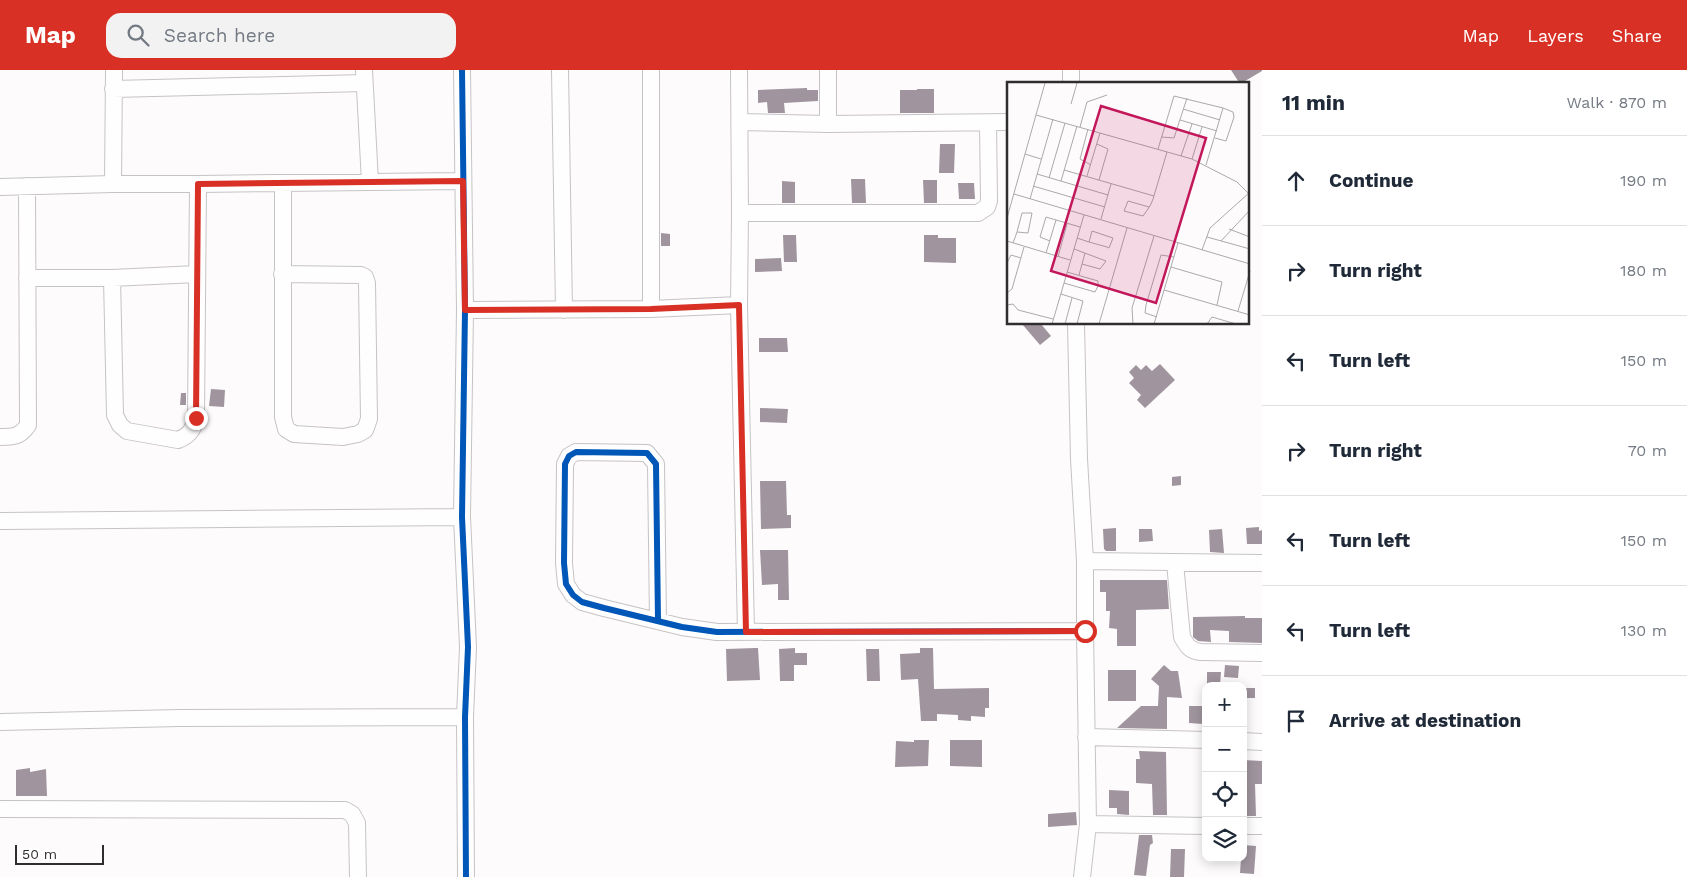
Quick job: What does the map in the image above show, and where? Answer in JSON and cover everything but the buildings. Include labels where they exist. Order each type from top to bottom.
[{"type":"street","points":[[113,184],[114,70]]},
{"type":"street","points":[[462,70],[465,310],[462,517],[468,647],[465,717],[466,877]]},
{"type":"street","points":[[560,70],[564,310]]},
{"type":"street","points":[[651,70],[651,309]]},
{"type":"street","points":[[739,70],[739,305],[746,632]]},
{"type":"street","points":[[828,70],[828,124]]},
{"type":"street","points":[[113,89],[364,77],[370,182]]},
{"type":"street","points":[[740,122],[828,124],[1007,122]]},
{"type":"street","points":[[740,213],[978,213],[986,207],[988,201],[988,123]]},
{"type":"street","points":[[0,187],[113,184],[463,181]]},
{"type":"street","points":[[112,278],[115,415],[120,426],[127,431],[178,440],[185,438],[195,426],[196,418],[198,184]]},
{"type":"street","points":[[282,274],[361,274],[365,277],[367,283],[370,420],[365,430],[358,434],[343,437],[294,434],[286,428],[283,417],[282,274],[283,184]]},
{"type":"street","points":[[0,437],[12,437],[23,433],[28,425],[27,186]]},
{"type":"street","points":[[26,278],[112,278],[197,274]]},
{"type":"street","points":[[465,310],[651,309],[739,305]]},
{"type":"street","points":[[1076,325],[1079,459],[1086,561],[1085,631],[1088,824],[1082,877]]},
{"type":"street","points":[[658,621],[656,464],[647,453],[576,452],[569,456],[565,464],[564,563],[566,584],[573,595],[582,602],[658,621],[682,627],[717,632],[1085,631]]},
{"type":"street","points":[[0,521],[462,517]]},
{"type":"street","points":[[1086,561],[1262,563]]},
{"type":"street","points":[[1176,563],[1182,637],[1187,647],[1194,652],[1262,653]]},
{"type":"street","points":[[0,722],[180,718],[465,717]]},
{"type":"street","points":[[1086,737],[1202,740]]},
{"type":"street","points":[[1247,741],[1262,742]]},
{"type":"street","points":[[0,810],[345,810],[352,814],[357,823],[358,877]]},
{"type":"street","points":[[1088,824],[1202,826]]},
{"type":"street","points":[[1247,826],[1262,826]]},
{"type":"cycle path","points":[[462,70],[465,310],[462,517],[468,647],[465,717],[466,877]]},
{"type":"cycle path","points":[[658,621],[656,464],[647,453],[576,452],[569,456],[565,464],[564,563],[566,584],[573,595],[582,602],[604,608],[682,627],[717,632],[1085,631]]},
{"type":"route","points":[[196,418],[198,184],[463,181],[465,310],[651,309],[739,305],[746,632],[1085,631]]}]
